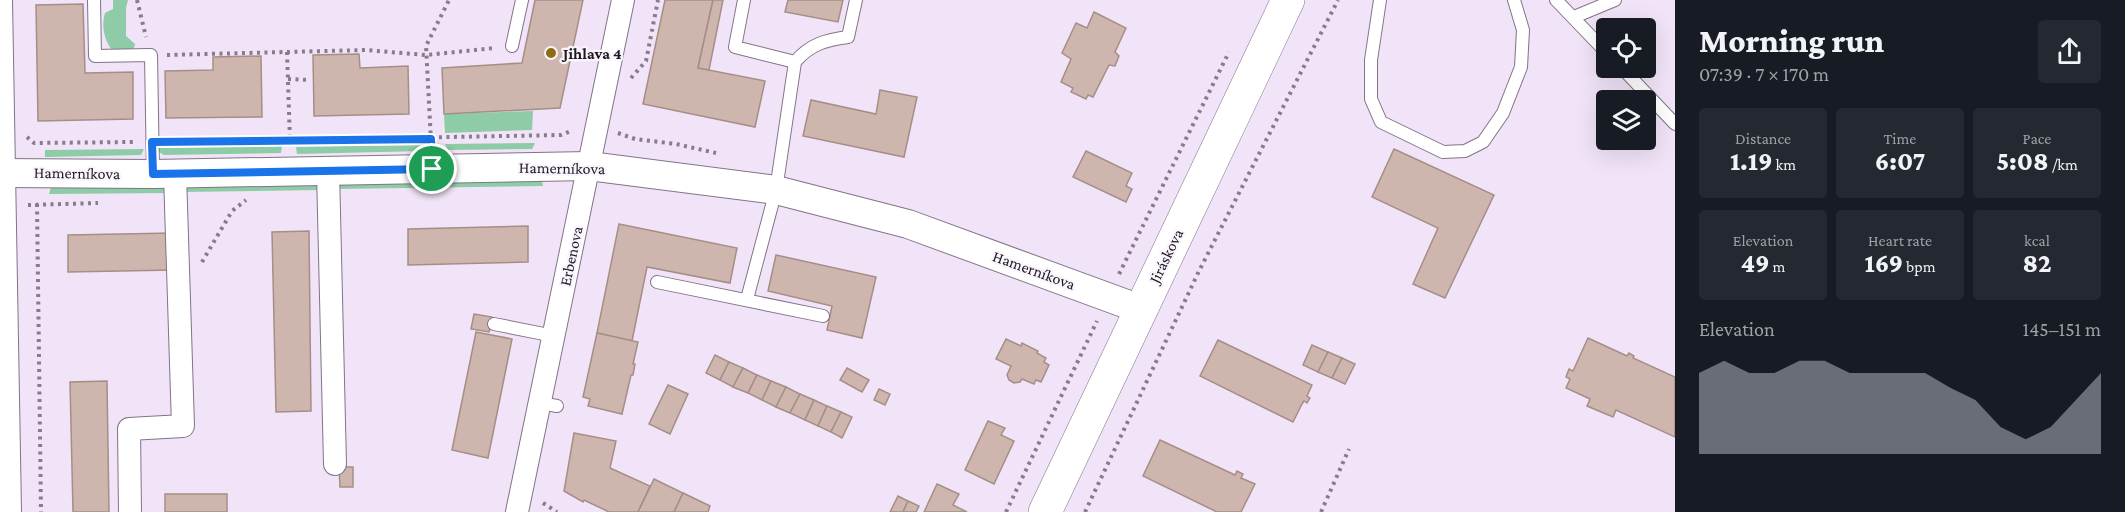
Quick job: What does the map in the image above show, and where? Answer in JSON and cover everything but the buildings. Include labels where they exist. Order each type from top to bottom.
[{"type":"main road","name":"Jiráskova","points":[[1045,512],[1288,0]]},
{"type":"street","points":[[1,0],[7,510]]},
{"type":"street","name":"Erbenova","points":[[517,512],[548,404],[554,336],[623,0]]},
{"type":"street","name":"Hamerníkova","points":[[2,173],[164,174],[590,166],[776,190],[908,224],[1140,309]]},
{"type":"street","points":[[328,171],[335,464]]},
{"type":"street","points":[[130,512],[129,429],[183,426],[179,303],[164,174]]},
{"type":"lane","points":[[94,0],[95,56],[151,55],[152,142],[164,174]]},
{"type":"lane","points":[[512,46],[522,0]]},
{"type":"lane","points":[[744,0],[735,47],[795,62]]},
{"type":"lane","points":[[747,299],[776,190],[795,62],[803,52],[816,44],[848,37],[856,0]]},
{"type":"lane","points":[[1380,0],[1371,60],[1371,99],[1381,122],[1443,152],[1465,151],[1483,142],[1503,114],[1521,67],[1523,30],[1514,0]]},
{"type":"lane","points":[[1556,0],[1596,41]]},
{"type":"lane","points":[[1574,17],[1615,0]]},
{"type":"lane","points":[[1631,78],[1675,124]]},
{"type":"lane","points":[[657,282],[823,316]]},
{"type":"lane","points":[[495,324],[554,336]]},
{"type":"path","points":[[137,0],[151,55],[365,50],[426,55],[512,46]]},
{"type":"path","points":[[432,169],[426,46],[449,0]]},
{"type":"path","points":[[629,80],[646,60],[658,0]]},
{"type":"path","points":[[1085,512],[1199,271],[1338,0]]},
{"type":"path","points":[[1006,512],[1108,297],[1233,43]]},
{"type":"path","points":[[287,52],[291,171]]},
{"type":"path","points":[[288,79],[309,80]]},
{"type":"path","points":[[617,124],[619,133]]},
{"type":"path","points":[[28,138],[34,143],[431,139],[561,135],[576,127]]},
{"type":"path","points":[[624,136],[676,144]]},
{"type":"path","points":[[179,303],[188,294],[203,261],[232,211],[249,198]]},
{"type":"path","points":[[37,205],[41,512]]},
{"type":"path","points":[[1322,512],[1349,449]]},
{"type":"path","points":[[540,500],[557,512]]},
{"type":"green space","points":[[113,0],[128,0],[126,36],[135,44],[134,48],[125,51],[112,50],[104,32],[105,13],[113,9]]},
{"type":"green space","points":[[533,111],[532,130],[445,133],[444,114]]},
{"type":"green space","points":[[535,143],[532,149],[448,150],[445,144]]},
{"type":"green space","points":[[427,145],[422,151],[297,154],[296,147]]},
{"type":"green space","points":[[282,146],[281,153],[164,155],[159,152],[159,148]]},
{"type":"green space","points":[[144,149],[141,155],[45,157],[45,150]]},
{"type":"green space","points":[[542,181],[543,186],[335,189],[339,183]]},
{"type":"green space","points":[[318,182],[321,190],[182,192],[185,186]]},
{"type":"green space","points":[[166,183],[171,193],[49,194],[51,187]]},
{"type":"place","name":"Jihlava 4","points":[[551,53]]},
{"type":"route","points":[[431,139],[432,169],[153,174],[152,142],[431,139]]}]
